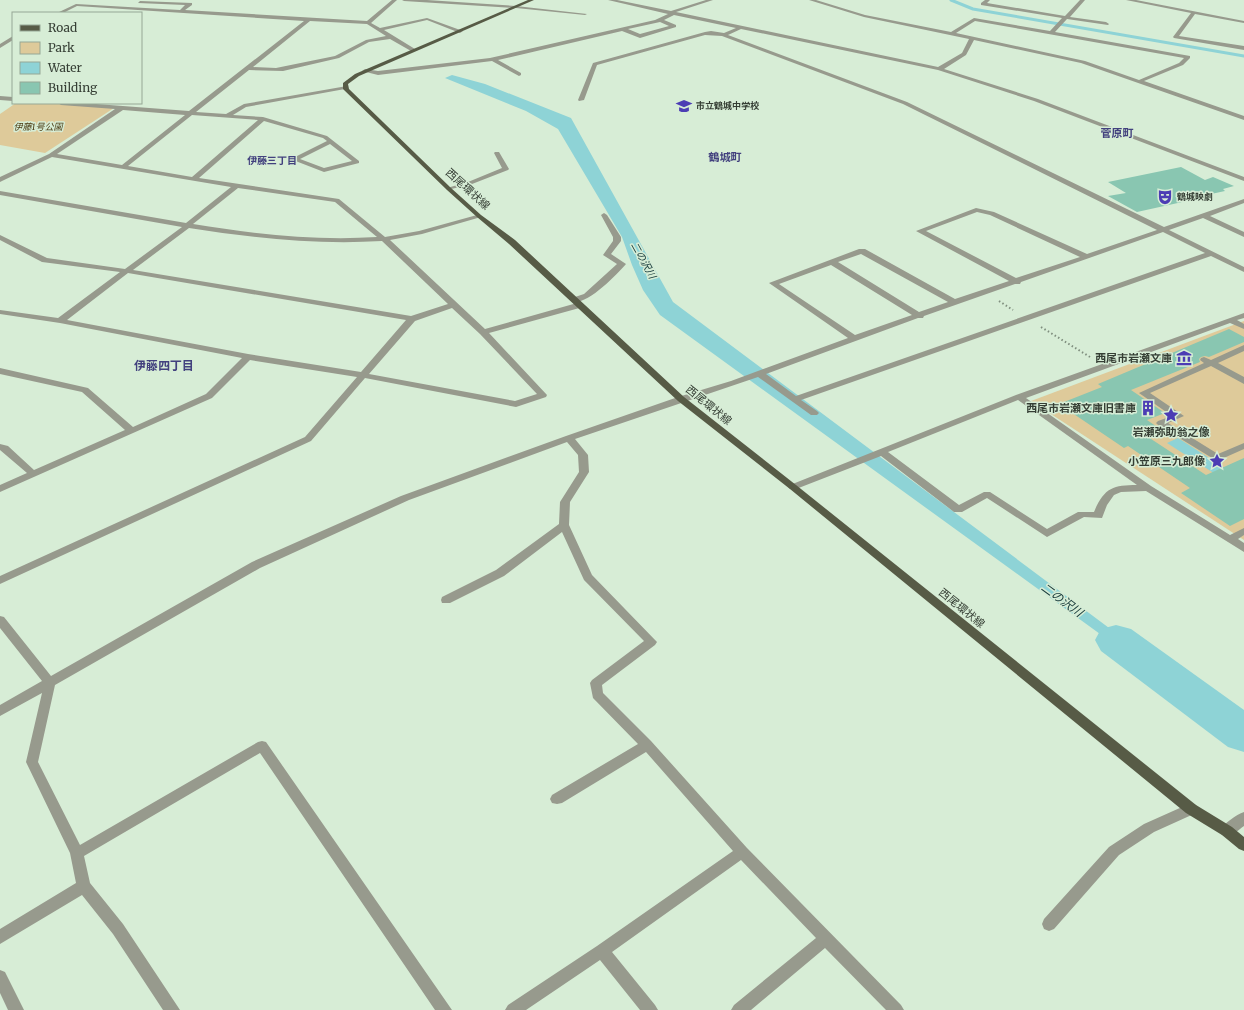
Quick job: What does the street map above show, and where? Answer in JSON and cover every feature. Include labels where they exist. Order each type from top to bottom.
[{"type":"main road","points":[[345,87],[345,84],[350,79],[365,71],[532,0]]},
{"type":"main road","name":"西尾環状線","points":[[345,87],[348,92],[449,189],[512,242],[681,399],[793,487],[1191,809],[1227,831],[1244,845]]},
{"type":"street","points":[[368,23],[395,0]]},
{"type":"street","points":[[404,0],[516,7],[586,14]]},
{"type":"street","points":[[613,0],[939,69],[1036,100],[1244,179]]},
{"type":"street","points":[[365,71],[378,73],[492,59],[660,20],[673,13],[711,0]]},
{"type":"street","points":[[811,0],[864,16],[1083,62],[1244,118]]},
{"type":"street","points":[[988,0],[983,4],[1106,24]]},
{"type":"street","points":[[1051,33],[1083,0]]},
{"type":"street","points":[[1130,0],[1244,22]]},
{"type":"street","points":[[132,9],[141,1],[190,4],[180,12]]},
{"type":"street","points":[[61,12],[76,5],[368,23],[413,50]]},
{"type":"street","points":[[1194,12],[1176,37],[1244,48]]},
{"type":"street","points":[[379,30],[427,19],[432,20],[448,29],[460,31]]},
{"type":"street","points":[[952,34],[974,19],[1188,57],[1181,64],[1138,82]]},
{"type":"street","points":[[123,167],[308,20]]},
{"type":"street","points":[[622,29],[640,36],[674,26],[660,20]]},
{"type":"street","points":[[725,36],[742,27]]},
{"type":"street","points":[[581,100],[595,64],[706,34],[711,33],[725,36],[905,103],[1244,270]]},
{"type":"street","points":[[248,68],[283,69],[338,57],[368,41],[391,37]]},
{"type":"street","points":[[0,38],[12,39]]},
{"type":"street","points":[[939,69],[962,56],[970,48],[972,38]]},
{"type":"street","points":[[0,46],[12,39]]},
{"type":"street","points":[[492,59],[519,74]]},
{"type":"street","points":[[227,116],[244,106],[345,87]]},
{"type":"street","points":[[0,98],[12,99]]},
{"type":"street","points":[[73,104],[263,119],[325,137],[332,141],[357,162],[324,170],[295,159],[332,141]]},
{"type":"street","points":[[0,180],[51,155],[121,108]]},
{"type":"street","points":[[193,179],[263,119]]},
{"type":"street","points":[[449,189],[470,183],[506,169],[497,153]]},
{"type":"street","points":[[0,312],[60,321],[248,357],[362,375],[516,404],[543,395],[483,332],[384,239],[337,200],[236,186],[51,155]]},
{"type":"street","points":[[60,321],[187,226],[236,186]]},
{"type":"street","points":[[0,193],[187,226],[298,241],[330,242],[384,239],[419,232],[480,216]]},
{"type":"street","points":[[0,711],[256,565],[405,498],[681,399],[760,374],[920,316],[954,302],[1087,258],[1244,202]]},
{"type":"street","points":[[1017,282],[920,231],[976,210],[992,213],[1087,258]]},
{"type":"street","points":[[483,332],[577,302],[587,296],[622,264],[607,255],[617,241],[617,237],[604,215]]},
{"type":"street","points":[[1206,216],[1244,235]]},
{"type":"street","points":[[0,236],[45,260],[127,271],[412,318],[452,304]]},
{"type":"street","points":[[855,340],[774,283],[862,251],[954,302]]},
{"type":"street","points":[[794,399],[1210,254]]},
{"type":"street","points":[[832,262],[920,316]]},
{"type":"street","points":[[793,487],[1019,397],[1244,315]]},
{"type":"street","points":[[0,580],[308,439],[412,318]]},
{"type":"street","points":[[1230,320],[1244,327]]},
{"type":"street","points":[[1244,348],[1207,362],[1143,393],[1179,416],[1162,423],[1216,458],[1244,446]]},
{"type":"street","points":[[0,489],[209,396],[248,357]]},
{"type":"street","points":[[1207,362],[1244,382]]},
{"type":"street","points":[[0,371],[85,390],[130,430]]},
{"type":"street","points":[[760,374],[814,413]]},
{"type":"street","points":[[1019,397],[1148,488],[1244,548]]},
{"type":"street","points":[[570,438],[583,455],[584,472],[565,502],[564,525],[588,577],[651,642],[596,683],[597,695],[647,744],[742,852],[896,1010]]},
{"type":"street","points":[[0,446],[5,448],[33,474]]},
{"type":"street","points":[[882,452],[958,510],[987,494],[1047,534],[1082,514],[1098,516],[1104,499],[1114,490],[1148,488]]},
{"type":"street","points":[[446,600],[500,573],[564,525]]},
{"type":"street","points":[[1230,539],[1244,531]]},
{"type":"street","points":[[0,620],[50,683]]},
{"type":"street","points":[[50,683],[32,762],[77,853],[84,886],[118,929],[172,1010]]},
{"type":"street","points":[[557,799],[647,744]]},
{"type":"street","points":[[77,853],[262,746],[444,1010]]},
{"type":"street","points":[[1049,924],[1114,851],[1149,828],[1191,809]]},
{"type":"street","points":[[1227,831],[1244,818]]},
{"type":"street","points":[[513,1010],[602,951],[742,852]]},
{"type":"street","points":[[0,937],[84,886]]},
{"type":"street","points":[[738,1010],[826,938]]},
{"type":"street","points":[[602,951],[650,1010]]},
{"type":"street","points":[[0,977],[16,1010]]},
{"type":"path","points":[[985,292],[1105,366]]},
{"type":"path","points":[[1184,461],[1189,459]]},
{"type":"green space","name":"伊藤1号公園","points":[[15,104],[65,104],[114,108],[45,153],[0,145],[0,114]]},
{"type":"green space","points":[[1244,321],[1244,540],[1031,401]]},
{"type":"water","name":"二の沢川","points":[[452,75],[485,84],[571,118],[673,302],[1164,669],[1151,671],[660,315],[643,290],[622,237],[558,129],[526,111],[445,78]]},
{"type":"water","points":[[1178,438],[1234,474],[1223,479],[1167,443]]},
{"type":"building","points":[[1181,167],[1205,180],[1213,177],[1234,186],[1223,189],[1225,191],[1202,196],[1205,197],[1137,212],[1108,196],[1126,193],[1108,182]]},
{"type":"building","points":[[1229,329],[1244,337],[1244,342],[1209,357],[1201,357],[1199,359],[1200,362],[1131,390],[1165,413],[1147,420],[1163,431],[1148,437],[1206,475],[1244,458],[1244,519],[1230,526],[1181,493],[1190,488],[1128,446],[1124,448],[1059,404],[1102,387],[1098,384]]},
{"type":"waterway","points":[[951,0],[973,9],[1244,56]]},
{"type":"waterway","name":"二の沢川","points":[[1116,640],[1244,734]]},
{"type":"place","name":"市立鶴城中学校","points":[[684,106]]},
{"type":"place","name":"鶴城映劇","points":[[1165,197]]},
{"type":"place","name":"西尾市岩瀬文庫","points":[[1184,358]]},
{"type":"place","name":"西尾市岩瀬文庫旧書庫","points":[[1148,408]]},
{"type":"place","name":"岩瀬弥助翁之像","points":[[1171,415]]},
{"type":"place","name":"小笠原三九郎像","points":[[1217,461]]},
{"type":"district","name":"菅原町","points":[[1117,133]]},
{"type":"district","name":"鶴城町","points":[[725,157]]},
{"type":"district","name":"伊藤三丁目","points":[[272,160]]},
{"type":"district","name":"伊藤四丁目","points":[[164,366]]}]
